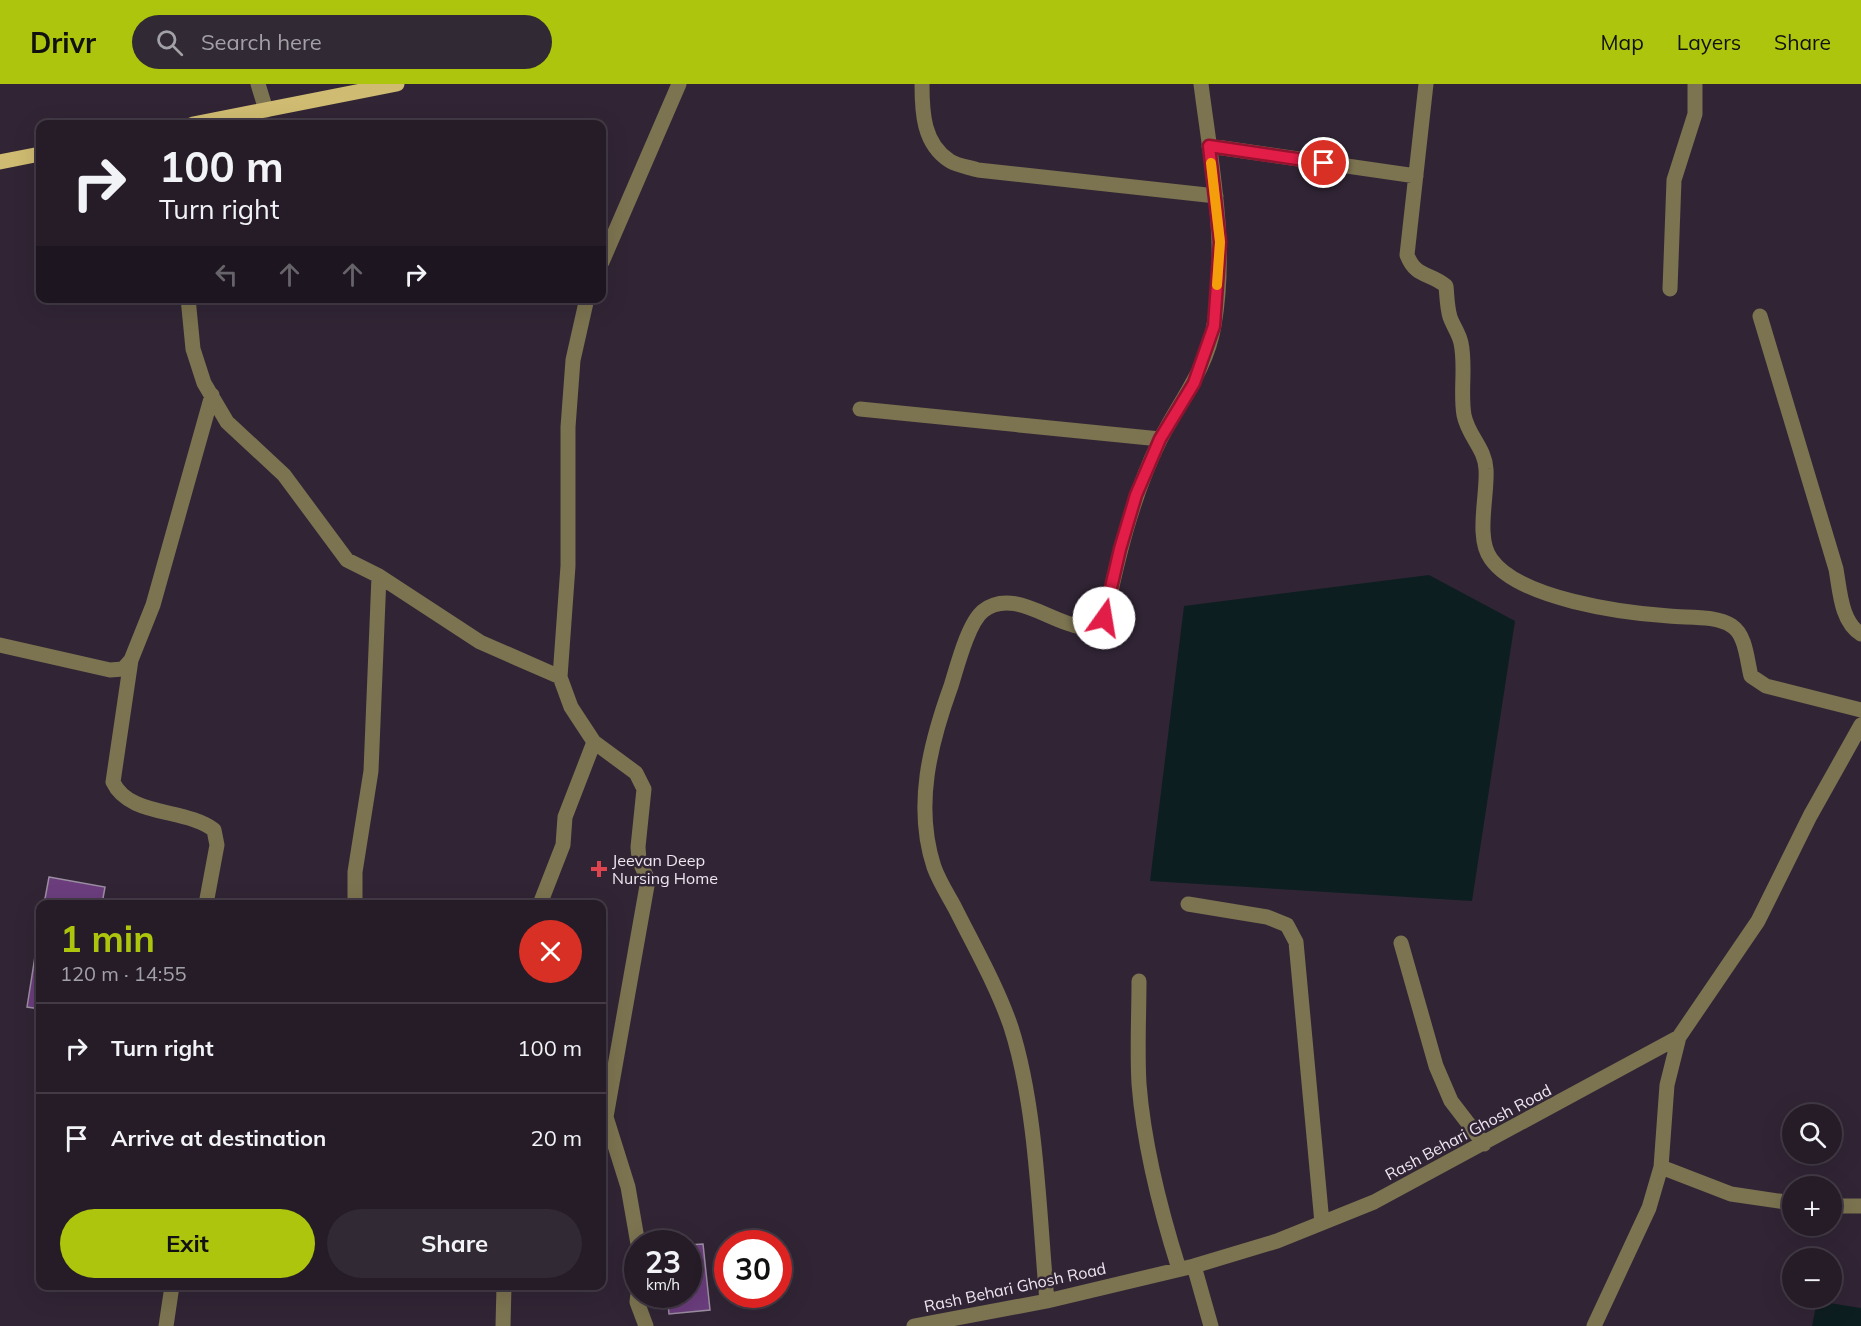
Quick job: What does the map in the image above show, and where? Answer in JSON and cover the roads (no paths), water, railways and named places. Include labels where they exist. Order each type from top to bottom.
[{"type":"main road","points":[[214,120],[398,84]]},
{"type":"main road","points":[[0,162],[36,155]]},
{"type":"street","points":[[258,84],[266,110]]},
{"type":"street","points":[[606,253],[679,84]]},
{"type":"street","points":[[922,84],[922,114],[930,141],[950,161],[978,170],[1216,196]]},
{"type":"street","points":[[1047,1301],[1028,1100],[1011,1027],[984,965],[934,868],[924,823],[926,777],[939,717],[969,635],[982,612],[1003,602],[1028,607],[1074,626],[1087,628],[1098,626],[1104,618],[1120,549],[1136,495],[1160,439],[1194,383],[1214,326],[1220,242],[1201,84]]},
{"type":"street","points":[[1426,84],[1407,255],[1412,267],[1446,286],[1451,321],[1461,342],[1464,413],[1468,432],[1484,455],[1486,470],[1483,531],[1489,558],[1504,574],[1553,596],[1606,609],[1716,620],[1732,626],[1741,636],[1751,676],[1766,686],[1861,710]]},
{"type":"street","points":[[1670,289],[1674,180],[1695,114],[1695,84]]},
{"type":"street","points":[[1209,146],[1416,176]]},
{"type":"street","points":[[188,303],[193,349],[204,383],[227,422],[284,475],[347,560],[379,576],[480,642],[560,676]]},
{"type":"street","points":[[586,303],[573,360],[568,427],[566,513],[568,566],[560,676],[572,707],[594,742],[636,773],[644,789],[638,847],[639,860],[648,880],[606,1104]]},
{"type":"street","points":[[1760,316],[1836,569],[1844,610],[1855,630],[1861,634]]},
{"type":"street","points":[[207,900],[217,845],[214,830],[204,822],[132,802],[119,794],[113,782],[131,660],[153,604],[212,395]]},
{"type":"street","points":[[860,409],[1160,439]]},
{"type":"street","points":[[354,900],[355,872],[371,771],[379,576]]},
{"type":"street","points":[[0,645],[110,670],[123,669],[131,660]]},
{"type":"street","name":"Rash Behari Ghosh Road","points":[[914,1326],[1047,1301],[1194,1266],[1277,1241],[1374,1202],[1679,1037],[1758,921],[1810,816],[1861,725]]},
{"type":"street","points":[[542,900],[563,845],[565,817],[594,742]]},
{"type":"street","points":[[1188,904],[1267,917],[1287,925],[1296,942],[1322,1223]]},
{"type":"street","points":[[1401,943],[1436,1066],[1451,1101],[1484,1144]]},
{"type":"street","points":[[1139,981],[1139,1083],[1146,1136],[1162,1216],[1179,1269]]},
{"type":"street","points":[[1594,1326],[1649,1208],[1661,1167],[1667,1085],[1679,1037]]},
{"type":"street","points":[[606,1121],[628,1187],[636,1230]]},
{"type":"street","points":[[1661,1167],[1731,1194],[1782,1202]]},
{"type":"street","points":[[1842,1206],[1861,1206]]},
{"type":"street","points":[[1194,1266],[1211,1326]]},
{"type":"street","points":[[166,1326],[171,1290]]},
{"type":"street","points":[[503,1326],[504,1290]]},
{"type":"street","points":[[640,1308],[646,1326]]},
{"type":"place","name":"Jeevan Deep Nursing Home","points":[[599,869]]}]
